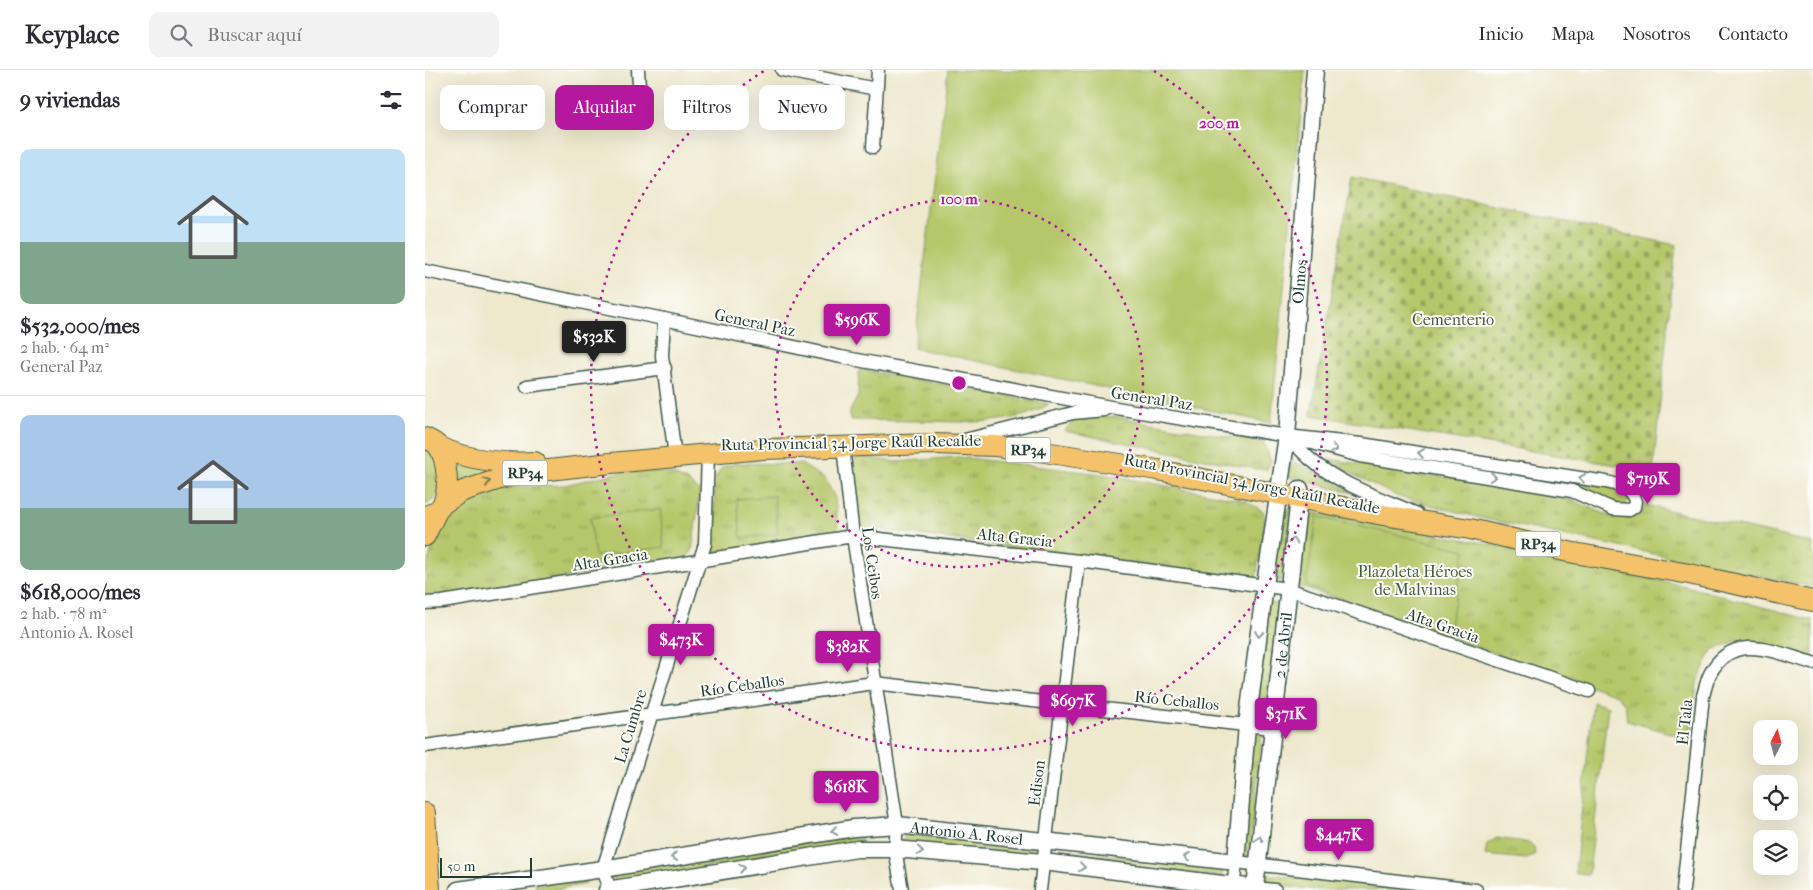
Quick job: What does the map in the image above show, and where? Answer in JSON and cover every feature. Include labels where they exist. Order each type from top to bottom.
[{"type":"main road","name":"Ruta Provincial 34 Jorge Raúl Recalde","points":[[432,442],[457,454],[486,460],[517,463],[562,461],[764,441],[895,438],[1040,444],[1385,508],[1438,523],[1569,552],[1706,578],[1813,602]]},
{"type":"main road","points":[[425,536],[447,482],[446,466],[432,442]]},
{"type":"main road","name":"Ruta Provincial 34 Jorge Raúl Recalde","points":[[435,510],[463,491],[486,482],[523,474],[611,463],[763,449],[962,442]]},
{"type":"main road","points":[[425,813],[430,890]]},
{"type":"street","points":[[638,70],[639,85]]},
{"type":"street","points":[[782,70],[876,89]]},
{"type":"street","points":[[873,147],[878,70]]},
{"type":"street","name":"Olmos","points":[[1289,491],[1287,436],[1315,70]]},
{"type":"street","name":"General Paz","points":[[425,271],[665,319],[841,357],[1116,408],[1287,436],[1361,444],[1605,482],[1620,485],[1630,490],[1635,502],[1629,510],[1613,509],[1572,491],[1360,456],[1287,436]]},
{"type":"street","points":[[665,319],[663,356],[675,449]]},
{"type":"street","points":[[527,386],[665,368]]},
{"type":"street","points":[[962,442],[1073,413],[1116,408]]},
{"type":"street","points":[[1287,436],[1309,459],[1327,472],[1352,486],[1438,523]]},
{"type":"street","name":"Los Ceibos","points":[[843,447],[853,536],[897,825],[895,849],[902,890]]},
{"type":"street","name":"La Cumbre","points":[[603,869],[705,544],[708,454]]},
{"type":"street","name":"2 de Abril","points":[[1233,887],[1247,724],[1265,585],[1289,491]]},
{"type":"street","name":"2 de Abril","points":[[1255,889],[1288,590],[1289,491]]},
{"type":"street","name":"Alta Gracia","points":[[425,603],[442,602],[853,536],[1079,561],[1265,585],[1288,590],[1589,691]]},
{"type":"street","name":"Edison","points":[[1040,890],[1079,561]]},
{"type":"street","name":"El Tala","points":[[1683,890],[1703,696],[1709,674],[1722,657],[1735,649],[1755,646],[1813,663]]},
{"type":"street","name":"Río Ceballos","points":[[425,746],[874,683],[1272,728]]},
{"type":"street","name":"Antonio A. Rosel","points":[[458,890],[603,869],[855,828],[897,825],[1236,862],[1439,888],[1476,890]]},
{"type":"street","name":"Antonio A. Rosel","points":[[609,890],[857,849],[895,849],[1043,862],[1233,887],[1275,890]]},
{"type":"street","points":[[603,869],[609,890]]},
{"type":"green space","points":[[948,70],[1305,70],[1271,423],[914,348]]},
{"type":"green space","name":"Cementerio","points":[[1352,177],[1676,245],[1653,471],[1311,415]]},
{"type":"green space","points":[[859,369],[1049,404],[1021,416],[989,421],[850,420],[850,411],[858,396]]},
{"type":"green space","points":[[1093,416],[1117,417],[1264,443],[1271,461],[1267,469],[1256,469],[1065,431],[1073,421]]},
{"type":"green space","points":[[425,441],[436,450],[440,488],[437,495],[425,505]]},
{"type":"green space","points":[[1409,454],[1613,487],[1629,495],[1629,501],[1623,507],[1408,459]]},
{"type":"green space","points":[[861,457],[896,462],[959,457],[1101,474],[1244,500],[1263,511],[1265,518],[1256,579],[857,527],[851,469],[854,460]]},
{"type":"green space","points":[[449,458],[519,466],[454,485]]},
{"type":"green space","points":[[1328,459],[1452,478],[1571,500],[1610,516],[1631,517],[1642,512],[1645,505],[1813,543],[1813,587],[1481,518],[1399,497],[1356,476]]},
{"type":"green space","points":[[1291,460],[1357,494],[1289,477]]},
{"type":"green space","points":[[735,463],[801,464],[825,479],[835,498],[838,528],[833,534],[713,553],[715,479],[722,468]]},
{"type":"green space","points":[[620,472],[653,472],[672,475],[681,478],[700,492],[692,551],[686,558],[437,598],[425,596],[425,575],[440,517],[460,500],[499,488],[565,485]]},
{"type":"green space","points":[[774,496],[778,534],[741,538],[737,499]]},
{"type":"green space","points":[[1281,508],[1292,509],[1281,581],[1270,579]]},
{"type":"green space","points":[[660,509],[664,547],[595,556],[590,518]]},
{"type":"green space","points":[[1310,512],[1485,543],[1685,586],[1813,620],[1813,658],[1751,641],[1735,642],[1712,650],[1697,682],[1691,739],[1627,721],[1625,704],[1617,695],[1298,586],[1294,582],[1302,518]]},
{"type":"green space","name":"Plazoleta Héroes de Malvinas","points":[[1317,517],[1465,550],[1448,635],[1306,586]]},
{"type":"green space","points":[[1267,603],[1278,604],[1265,722],[1254,721]]},
{"type":"green space","points":[[1593,702],[1608,707],[1589,874],[1575,873]]},
{"type":"green space","points":[[1254,732],[1262,733],[1249,857],[1241,857]]},
{"type":"green space","points":[[860,833],[862,843],[614,882],[613,872]]},
{"type":"green space","points":[[904,834],[1036,847],[1035,856],[903,843]]},
{"type":"green space","points":[[1497,838],[1530,843],[1534,847],[1535,854],[1527,859],[1485,855],[1487,844]]},
{"type":"green space","points":[[1051,849],[1223,868],[1222,877],[1050,858]]},
{"type":"green space","points":[[1268,874],[1412,890],[1317,890],[1267,884]]},
{"type":"green space","points":[[585,877],[586,884],[550,890],[536,890],[535,885]]}]
